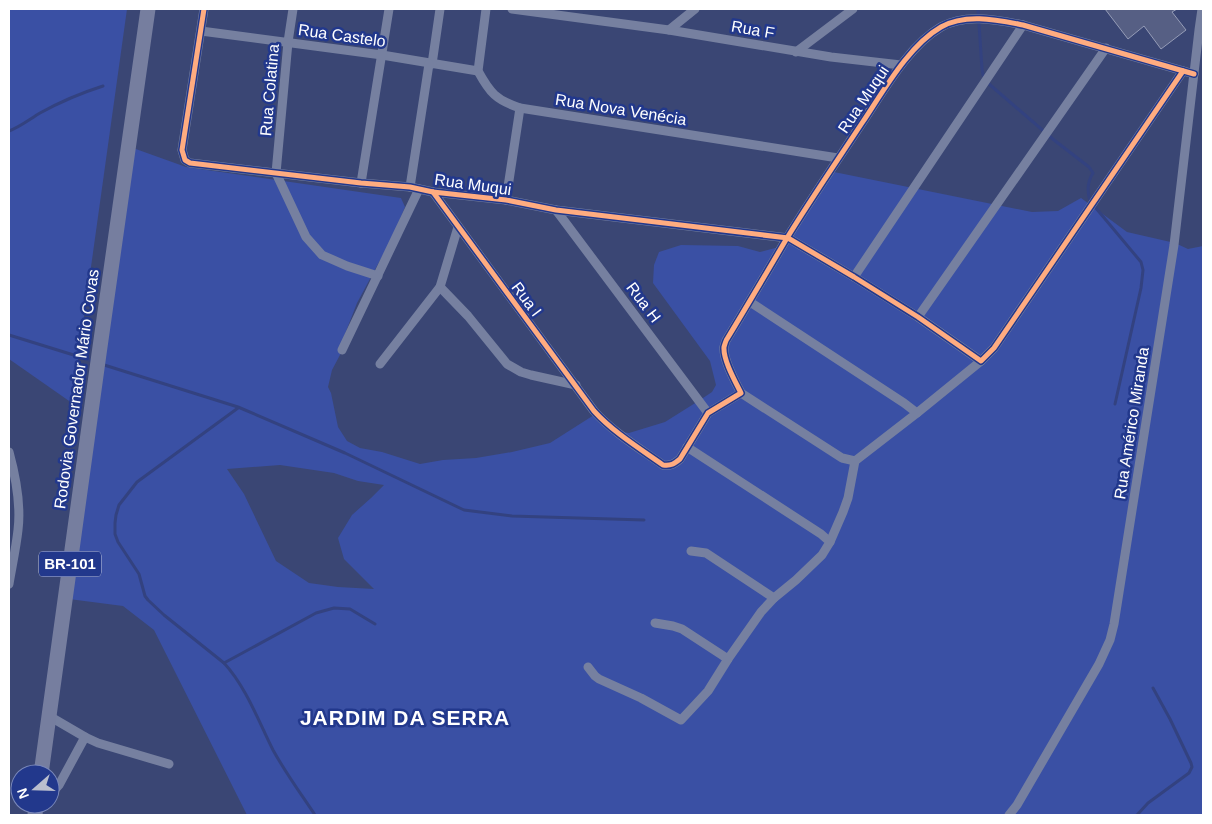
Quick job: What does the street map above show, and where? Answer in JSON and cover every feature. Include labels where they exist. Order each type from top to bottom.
[{"type":"main road","name":"Rodovia Governador Mário Covas","points":[[42,764],[148,9]]},
{"type":"street","points":[[201,31],[204,9]]},
{"type":"street","name":"Rua Colatina","points":[[276,173],[288,42],[293,9]]},
{"type":"street","points":[[362,184],[389,9]]},
{"type":"street","points":[[342,350],[378,276],[414,188],[430,64],[440,9]]},
{"type":"street","points":[[478,72],[486,9]]},
{"type":"street","name":"Rua F","points":[[512,9],[669,30],[831,58],[901,65]]},
{"type":"street","points":[[669,30],[695,9]]},
{"type":"street","points":[[796,52],[853,9]]},
{"type":"street","name":"Rua Américo Miranda","points":[[1009,815],[1099,664],[1110,640],[1174,245],[1202,9]]},
{"type":"street","name":"Rua Muqui","points":[[741,393],[725,354],[724,347],[727,339],[838,158],[901,65],[924,41],[941,28],[958,20],[1000,20],[1194,74]]},
{"type":"street","points":[[854,277],[1023,25]]},
{"type":"street","name":"Rua Castelo","points":[[201,31],[382,55],[478,72]]},
{"type":"street","name":"Rua Muqui","points":[[201,31],[182,150],[185,160],[190,163],[362,184],[414,188],[433,192],[506,200],[556,210],[788,238]]},
{"type":"street","points":[[918,317],[1106,48]]},
{"type":"street","points":[[588,667],[598,678],[641,698],[681,720],[708,691],[761,612],[822,555],[830,542],[848,498],[855,461],[981,361],[994,348],[1182,71]]},
{"type":"street","name":"Rua Nova Venécia","points":[[478,72],[492,93],[500,100],[520,108],[838,158]]},
{"type":"street","points":[[506,200],[520,108]]},
{"type":"street","points":[[276,173],[306,238],[322,255],[378,276]]},
{"type":"street","name":"Rua I","points":[[433,192],[602,420],[663,465],[673,465],[680,459],[687,447]]},
{"type":"street","name":"Rua H","points":[[556,210],[708,413]]},
{"type":"street","points":[[380,364],[440,287],[458,227]]},
{"type":"street","points":[[788,238],[918,317],[981,361]]},
{"type":"street","points":[[440,287],[468,316],[507,364],[531,375],[576,386]]},
{"type":"street","points":[[750,302],[917,413]]},
{"type":"street","points":[[830,542],[821,534],[687,447],[708,413],[741,393],[842,458],[855,461]]},
{"type":"street","points":[[9,452],[14,471],[18,528],[9,584]]},
{"type":"street","points":[[691,551],[706,553],[774,598]]},
{"type":"street","points":[[655,623],[682,629],[728,659]]},
{"type":"street","points":[[49,716],[85,737],[168,764]]},
{"type":"street","points":[[60,783],[85,737]]},
{"type":"shaded area","points":[[9,9],[127,9],[72,403],[9,359]]},
{"type":"shaded area","points":[[133,148],[186,167],[401,198],[405,207],[392,238],[357,303],[343,339],[341,353],[332,370],[328,387],[338,427],[347,441],[360,448],[382,452],[420,464],[443,460],[476,458],[550,443],[594,415],[612,431],[629,433],[665,422],[712,392],[716,385],[710,361],[653,283],[654,265],[659,252],[681,245],[738,246],[760,252],[779,247],[834,172],[1032,212],[1058,211],[1081,198],[1127,232],[1175,243],[1188,249],[1203,246],[1203,815],[247,815],[154,630],[123,606],[69,599]],"holes":[[[280,465],[334,473],[358,481],[384,485],[352,515],[338,538],[344,559],[374,589],[309,583],[276,561],[244,494],[227,469]]]},
{"type":"building","points":[[1105,9],[1177,9],[1172,12],[1186,30],[1161,49],[1144,26],[1128,39]]},
{"type":"waterway","points":[[978,9],[983,75],[989,84],[1054,140],[1089,167],[1093,173],[1088,187],[1090,201],[1141,262],[1143,270],[1141,288],[1115,404]]},
{"type":"waterway","points":[[9,131],[55,105],[103,86]]},
{"type":"waterway","points":[[9,335],[93,361]]},
{"type":"waterway","points":[[101,364],[238,407],[345,453],[464,510],[512,516],[644,520]]},
{"type":"waterway","points":[[238,408],[137,482],[119,505],[116,515],[115,534],[118,542],[139,574],[145,596],[148,600],[224,663],[232,672],[245,693],[273,750],[315,815]]},
{"type":"waterway","points":[[224,663],[316,613],[334,608],[350,609],[375,624]]},
{"type":"waterway","points":[[1137,815],[1148,803],[1189,773],[1192,767],[1170,719],[1153,688]]},
{"type":"cycle path","points":[[204,9],[182,150],[185,160],[190,163],[410,187],[433,192],[506,200],[556,210],[788,238],[918,317],[981,361],[994,348],[1183,71]]},
{"type":"cycle path","points":[[433,192],[594,411],[609,426],[636,446],[663,465],[670,465],[680,459],[708,413],[741,393],[725,358],[724,347],[727,340],[796,223],[897,70],[929,35],[941,27],[961,20],[1003,21],[1194,74]]},
{"type":"district","name":"JARDIM DA SERRA","points":[[405,718]]}]
